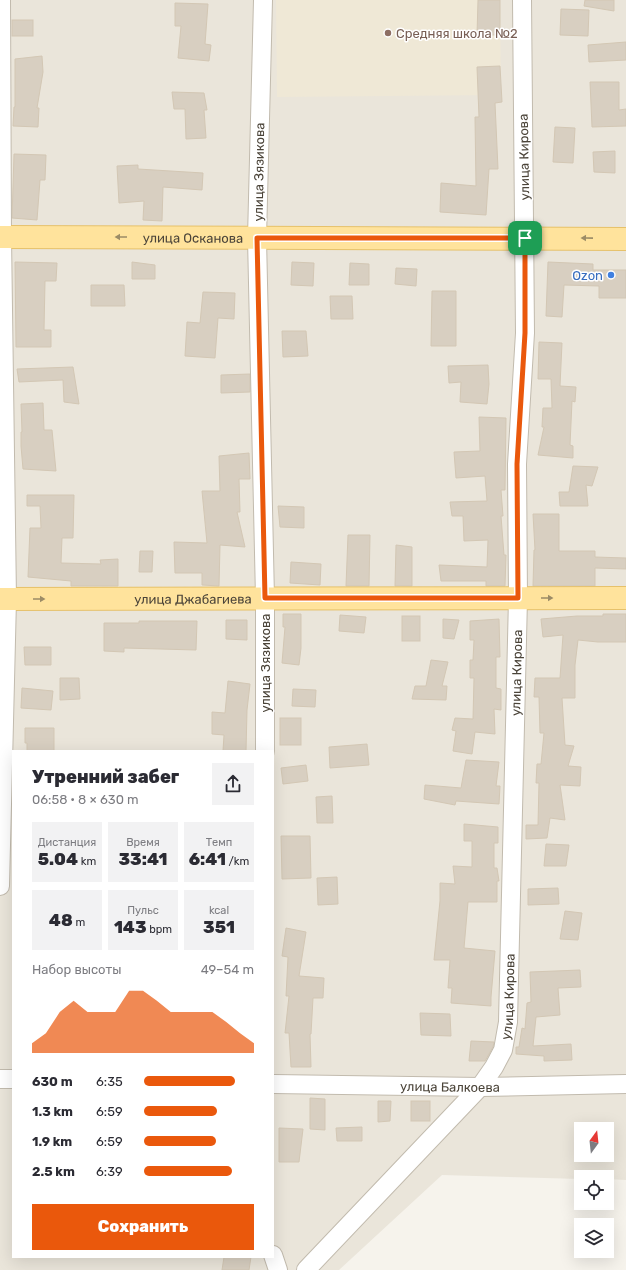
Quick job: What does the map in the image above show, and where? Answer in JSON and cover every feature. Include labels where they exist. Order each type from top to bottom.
[{"type":"main road","name":"улица Осканова","points":[[1,237],[626,239]]},
{"type":"main road","name":"улица Джабагиева","points":[[3,599],[626,598]]},
{"type":"street","points":[[0,886],[3,599],[1,0]]},
{"type":"street","name":"улица Зязикова","points":[[263,0],[257,238],[265,598],[265,750]]},
{"type":"street","name":"улица Кирова","points":[[306,1270],[480,1087],[494,1067],[503,1050],[508,1022],[518,598],[517,464],[525,333],[522,0]]},
{"type":"street","points":[[0,1079],[12,1079]]},
{"type":"street","name":"улица Балкоева","points":[[274,1084],[480,1087],[626,1084]]},
{"type":"street","points":[[274,1258],[278,1270]]},
{"type":"shaded area","points":[[0,0],[626,0],[626,1180],[614,1179],[614,1170],[574,1170],[574,1179],[442,1175],[339,1270],[0,1270]]},
{"type":"shaded area","name":"Средняя школа №2","points":[[276,0],[500,0],[501,95],[277,97]]},
{"type":"building","points":[[478,0],[500,0],[500,35],[477,35]]},
{"type":"building","points":[[585,0],[614,0],[614,11],[584,6]]},
{"type":"building","points":[[175,3],[208,4],[205,44],[211,45],[209,61],[178,58],[181,26],[175,26]]},
{"type":"building","points":[[561,9],[589,10],[588,36],[560,35]]},
{"type":"building","points":[[12,20],[33,20],[33,36],[12,36]]},
{"type":"building","points":[[626,42],[626,60],[589,62],[588,45]]},
{"type":"building","points":[[42,56],[43,72],[37,108],[39,108],[38,127],[13,126],[15,107],[15,59]]},
{"type":"building","points":[[500,66],[502,102],[495,103],[498,169],[489,169],[486,215],[440,212],[441,183],[476,186],[475,117],[479,117],[477,67]]},
{"type":"building","points":[[590,82],[619,82],[619,110],[626,109],[626,126],[592,127]]},
{"type":"building","points":[[172,92],[204,93],[207,110],[204,110],[206,138],[186,139],[185,109],[174,109]]},
{"type":"building","points":[[555,127],[575,128],[573,163],[553,162]]},
{"type":"building","points":[[615,151],[615,173],[594,172],[593,152]]},
{"type":"building","points":[[14,154],[46,155],[45,180],[40,180],[37,220],[12,218]]},
{"type":"building","points":[[138,165],[138,169],[203,173],[202,190],[163,187],[162,221],[143,220],[144,201],[119,203],[117,166]]},
{"type":"building","points":[[15,262],[57,263],[56,281],[45,281],[44,330],[51,330],[51,347],[16,347]]},
{"type":"building","points":[[132,262],[155,265],[155,279],[132,279]]},
{"type":"building","points":[[292,262],[314,263],[313,286],[291,285]]},
{"type":"building","points":[[548,262],[593,264],[593,270],[626,270],[626,298],[599,298],[599,286],[564,285],[562,317],[546,316]]},
{"type":"building","points":[[350,263],[369,264],[369,285],[349,285]]},
{"type":"building","points":[[396,268],[417,269],[416,286],[395,284]]},
{"type":"building","points":[[91,285],[124,285],[125,306],[91,306]]},
{"type":"building","points":[[432,291],[456,291],[456,346],[431,346]]},
{"type":"building","points":[[203,292],[235,293],[234,319],[218,318],[215,358],[185,356],[187,322],[200,323]]},
{"type":"building","points":[[330,296],[352,296],[353,319],[331,319]]},
{"type":"building","points":[[282,331],[306,331],[308,356],[283,357]]},
{"type":"building","points":[[539,342],[562,343],[560,386],[576,387],[575,402],[572,401],[570,445],[573,446],[573,458],[538,455],[544,427],[542,427],[543,408],[552,408],[551,379],[538,379]]},
{"type":"building","points":[[488,365],[489,384],[487,404],[460,402],[461,382],[449,383],[448,366]]},
{"type":"building","points":[[73,367],[79,404],[64,402],[63,380],[19,382],[17,369]]},
{"type":"building","points":[[250,374],[250,392],[221,393],[221,375]]},
{"type":"building","points":[[43,403],[44,430],[52,430],[56,471],[23,469],[21,446],[21,404]]},
{"type":"building","points":[[479,417],[506,418],[505,490],[501,490],[504,555],[506,555],[505,586],[486,586],[486,581],[441,581],[439,565],[487,567],[488,540],[464,541],[463,516],[452,516],[450,502],[487,501],[485,476],[456,478],[454,452],[480,451]]},
{"type":"building","points":[[249,453],[250,479],[239,479],[240,512],[237,512],[245,547],[220,545],[219,586],[202,585],[202,573],[175,573],[174,542],[207,543],[202,491],[220,491],[219,456]]},
{"type":"building","points":[[573,466],[598,467],[592,486],[586,485],[588,506],[560,506],[559,492],[569,492]]},
{"type":"building","points":[[27,495],[74,495],[73,538],[62,538],[61,563],[101,564],[100,560],[118,559],[118,586],[71,586],[71,581],[28,577],[30,528],[41,528],[40,506],[27,506]]},
{"type":"building","points":[[278,506],[304,507],[304,528],[280,527]]},
{"type":"building","points":[[533,514],[559,514],[559,551],[595,551],[595,557],[626,558],[626,569],[595,568],[595,586],[533,586],[535,550]]},
{"type":"building","points":[[348,535],[370,535],[369,586],[346,586]]},
{"type":"building","points":[[396,545],[412,547],[412,586],[395,586]]},
{"type":"building","points":[[140,551],[153,551],[152,572],[139,572]]},
{"type":"building","points":[[291,562],[321,564],[320,585],[290,583]]},
{"type":"building","points":[[283,614],[301,614],[301,648],[299,665],[282,663],[285,627],[283,627]]},
{"type":"building","points":[[603,614],[626,614],[626,642],[578,640],[575,665],[575,698],[562,698],[565,745],[574,746],[568,766],[581,767],[580,786],[560,785],[565,820],[550,818],[547,838],[526,839],[526,825],[538,825],[539,783],[536,783],[537,764],[541,764],[544,733],[540,733],[539,697],[534,697],[535,678],[560,678],[563,635],[543,637],[541,619],[577,616],[603,616]]},
{"type":"building","points":[[340,615],[366,617],[364,633],[339,631]]},
{"type":"building","points":[[402,616],[420,616],[420,641],[402,641]]},
{"type":"building","points":[[443,619],[459,620],[454,639],[443,638]]},
{"type":"building","points":[[499,619],[500,657],[496,657],[496,688],[501,689],[501,710],[494,709],[495,734],[475,732],[472,754],[453,751],[456,731],[452,730],[455,718],[473,719],[474,678],[470,678],[470,660],[473,660],[474,640],[470,640],[470,621]]},
{"type":"building","points":[[226,620],[247,620],[247,640],[226,639]]},
{"type":"building","points":[[139,621],[197,621],[196,650],[124,648],[124,652],[104,651],[104,623],[139,623]]},
{"type":"building","points":[[24,647],[51,647],[51,665],[25,665]]},
{"type":"building","points":[[431,660],[448,662],[442,686],[447,686],[446,700],[412,699],[415,686],[426,686]]},
{"type":"building","points":[[60,678],[79,678],[80,699],[60,700]]},
{"type":"building","points":[[228,681],[250,684],[247,710],[246,750],[223,750],[224,735],[212,734],[212,712],[225,713]]},
{"type":"building","points":[[22,688],[53,691],[51,710],[21,708]]},
{"type":"building","points":[[293,689],[316,690],[315,707],[292,706]]},
{"type":"building","points":[[280,718],[301,718],[301,745],[280,745]]},
{"type":"building","points":[[25,728],[54,728],[54,750],[27,750],[27,743],[25,743]]},
{"type":"building","points":[[367,744],[369,765],[330,768],[329,747]]},
{"type":"building","points":[[466,760],[499,762],[496,786],[500,786],[499,804],[456,801],[455,805],[424,799],[425,785],[461,788]]},
{"type":"building","points":[[306,765],[308,781],[283,784],[281,768]]},
{"type":"building","points":[[332,796],[333,823],[317,823],[316,797]]},
{"type":"building","points":[[464,824],[498,827],[498,843],[494,843],[494,868],[497,868],[499,881],[497,881],[497,902],[468,902],[464,948],[495,951],[491,1006],[451,1003],[452,988],[448,988],[450,960],[434,960],[440,901],[440,883],[455,884],[453,866],[472,867],[472,841],[464,841]]},
{"type":"building","points":[[281,836],[310,836],[311,878],[282,879]]},
{"type":"building","points":[[546,844],[569,845],[566,866],[544,866]]},
{"type":"building","points":[[337,877],[338,904],[318,905],[317,878]]},
{"type":"building","points":[[558,888],[559,904],[528,905],[528,889]]},
{"type":"building","points":[[565,911],[582,913],[578,940],[560,939]]},
{"type":"building","points":[[286,928],[306,932],[299,976],[324,978],[323,998],[313,998],[310,1034],[311,1067],[291,1067],[289,1033],[285,1033],[289,996],[286,996],[288,957],[282,956]]},
{"type":"building","points":[[580,970],[581,987],[558,988],[560,1015],[536,1017],[533,1046],[571,1044],[572,1060],[544,1061],[544,1056],[516,1054],[516,1047],[519,1047],[522,1028],[525,1029],[527,1003],[531,1002],[530,972]]},
{"type":"building","points":[[420,1013],[450,1014],[451,1036],[421,1035]]},
{"type":"building","points":[[471,1041],[494,1042],[493,1047],[485,1061],[469,1061]]},
{"type":"building","points":[[310,1098],[325,1099],[325,1130],[310,1129]]},
{"type":"building","points":[[378,1101],[391,1101],[390,1121],[378,1122]]},
{"type":"building","points":[[411,1101],[430,1101],[430,1121],[411,1121]]},
{"type":"building","points":[[362,1127],[362,1141],[337,1141],[336,1128]]},
{"type":"building","points":[[279,1128],[303,1129],[299,1162],[279,1162]]},
{"type":"building","points":[[224,1258],[251,1258],[249,1270],[222,1270]]},
{"type":"place","name":"Средняя школа №2","points":[[388,33]]},
{"type":"place","name":"Ozon","points":[[611,275]]},
{"type":"route","points":[[257,238],[525,238],[525,333],[517,464],[518,598],[265,598],[257,238]]}]
